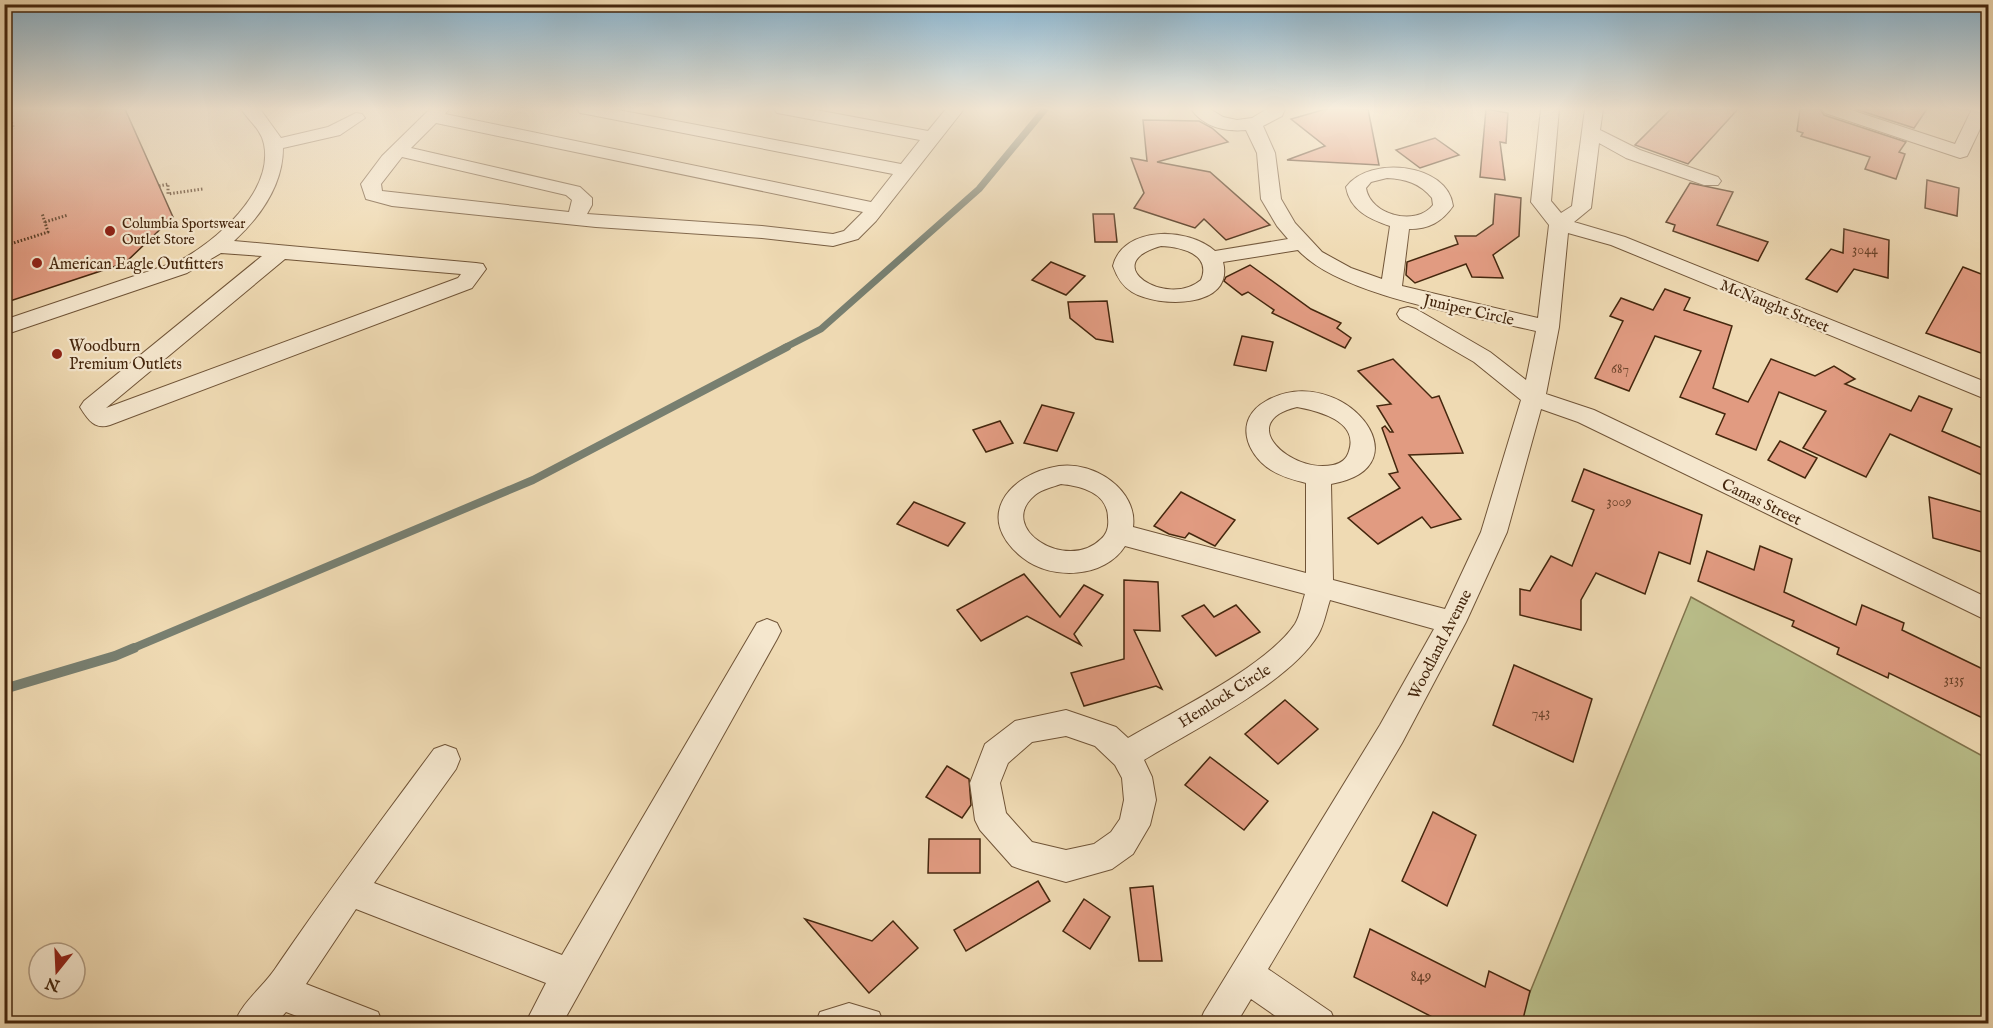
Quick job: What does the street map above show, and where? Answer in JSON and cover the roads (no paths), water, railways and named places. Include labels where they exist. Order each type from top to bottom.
[{"type":"street","points":[[4,328],[186,266],[237,227],[258,200],[270,178],[275,157]]},
{"type":"street","points":[[393,157],[371,184],[373,195],[392,200],[575,219],[762,232],[833,240],[851,235],[876,209],[917,157]]},
{"type":"street","points":[[424,157],[573,191],[582,198],[582,205],[575,219]]},
{"type":"street","points":[[637,157],[876,209]]},
{"type":"street","points":[[834,157],[907,171]]},
{"type":"street","name":"Juniper Circle","points":[[1266,157],[1271,200],[1279,214],[1301,243],[1316,256],[1344,273],[1391,290],[1548,327]]},
{"type":"street","points":[[1546,157],[1541,202],[1559,225],[1581,208],[1588,157]]},
{"type":"street","points":[[1642,157],[1711,181]]},
{"type":"street","points":[[1391,290],[1400,222]]},
{"type":"street","name":"Woodland Avenue","points":[[1216,1023],[1391,734],[1452,622],[1494,532],[1533,398],[1548,327],[1559,225]]},
{"type":"street","name":"McNaught Street","points":[[1559,225],[1618,241],[1989,392]]},
{"type":"street","points":[[1211,258],[1301,243]]},
{"type":"street","points":[[214,246],[476,270],[465,283],[102,419],[92,407],[279,253]]},
{"type":"street","name":"Juniper Circle","points":[[1408,314],[1482,357],[1533,398]]},
{"type":"street","name":"Camas Street","points":[[1533,398],[1586,416],[1989,610]]},
{"type":"street","name":"Hemlock Circle","points":[[1126,755],[1255,678],[1290,651],[1308,628],[1320,587],[1318,476]]},
{"type":"street","points":[[1120,534],[1452,622]]},
{"type":"street","points":[[542,1023],[767,631]]},
{"type":"street","points":[[1066,723],[1105,736],[1126,755],[1137,777],[1140,800],[1134,825],[1122,843],[1101,858],[1065,866],[1023,855],[991,820],[985,783],[996,754],[1025,730],[1066,723]]},
{"type":"street","points":[[251,1023],[280,992],[349,890],[445,759]]},
{"type":"street","points":[[349,890],[570,975]]},
{"type":"street","points":[[1246,975],[1319,1023]]},
{"type":"street","points":[[280,992],[366,1023]]},
{"type":"street","points":[[832,1023],[849,1021],[867,1023]]},
{"type":"waterway","points":[[784,348],[821,329],[979,189],[1005,157]]},
{"type":"waterway","points":[[131,649],[533,480],[787,347]]},
{"type":"waterway","points":[[4,689],[115,656],[134,648]]},
{"type":"place","name":"Columbia Sportswear Outlet Store","points":[[110,231]]},
{"type":"place","name":"American Eagle Outfitters","points":[[37,263]]},
{"type":"place","name":"Woodburn Premium Outlets","points":[[57,354]]}]
